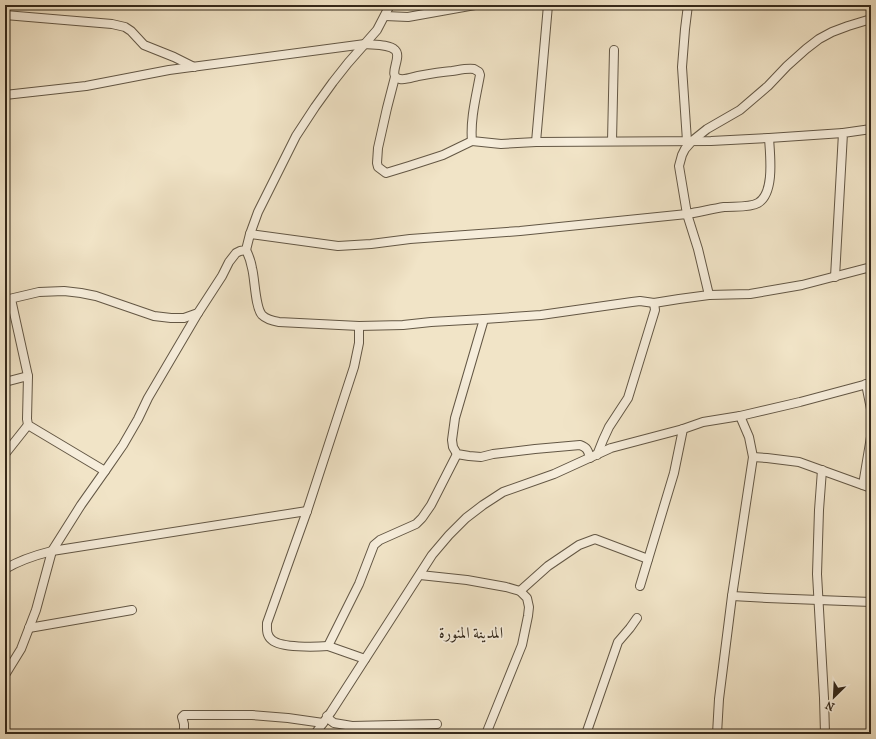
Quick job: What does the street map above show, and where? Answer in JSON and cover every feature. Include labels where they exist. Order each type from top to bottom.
[{"type":"street","points":[[390,5],[377,30],[333,82],[296,136],[258,212],[246,250],[253,269],[258,308],[261,314],[266,317],[279,322],[359,326],[403,325],[484,319],[541,314],[640,301],[654,303],[709,295],[750,294],[802,285],[871,268]]},
{"type":"street","points":[[384,16],[408,17],[475,5]]},
{"type":"street","points":[[536,142],[548,5]]},
{"type":"street","points":[[688,5],[682,67],[690,141]]},
{"type":"street","points":[[5,15],[112,24],[125,27],[131,31],[144,45],[194,67]]},
{"type":"street","points":[[709,295],[698,249],[687,214],[679,166],[685,148],[690,141],[707,129],[740,110],[768,86],[787,66],[819,39],[832,32],[871,19]]},
{"type":"street","points":[[5,96],[86,86],[169,70],[365,44],[388,46],[397,52],[398,58],[394,73],[396,77],[378,148],[378,168],[386,173],[443,155],[472,141],[501,144],[536,142],[690,141],[842,134],[871,128]]},
{"type":"street","points":[[612,141],[614,50]]},
{"type":"street","points":[[396,77],[398,79],[405,79],[464,69],[474,69],[479,72],[480,75],[472,118],[472,141]]},
{"type":"street","points":[[835,277],[842,134]]},
{"type":"street","points":[[250,234],[338,246],[371,244],[410,239],[520,232],[687,214],[724,207],[753,205],[762,200],[768,189],[770,180],[769,138]]},
{"type":"street","points":[[5,675],[21,649],[36,610],[52,551],[81,505],[123,445],[148,398],[229,262],[236,253],[246,250]]},
{"type":"street","points":[[5,454],[28,425],[28,376],[8,300],[39,292],[64,291],[96,296],[154,316],[184,318],[198,313]]},
{"type":"street","points":[[593,456],[609,427],[628,398],[655,310],[654,303]]},
{"type":"street","points":[[457,454],[453,447],[452,440],[455,418],[484,319]]},
{"type":"street","points":[[359,326],[359,343],[354,367],[307,511],[268,623],[267,633],[272,641],[282,644],[295,646],[328,646],[365,660]]},
{"type":"street","points":[[5,382],[28,376]]},
{"type":"street","points":[[315,734],[365,660],[432,555],[466,518],[503,492],[554,474],[611,448],[683,429],[703,422],[740,416],[868,384],[871,409]]},
{"type":"street","points":[[717,734],[732,596],[753,457],[749,437],[740,416]]},
{"type":"street","points":[[28,425],[105,471]]},
{"type":"street","points":[[640,586],[674,473],[683,429]]},
{"type":"street","points":[[753,457],[799,462],[867,486],[871,436]]},
{"type":"street","points":[[457,454],[481,457],[492,454],[535,449],[580,446],[585,447],[593,456]]},
{"type":"street","points":[[328,646],[359,584],[374,544],[416,524],[419,521],[431,505],[457,454]]},
{"type":"street","points":[[822,470],[816,574],[825,734]]},
{"type":"street","points":[[5,569],[12,564],[27,558],[52,551],[307,511]]},
{"type":"street","points":[[520,591],[548,566],[579,545],[595,539],[648,559]]},
{"type":"street","points":[[420,575],[498,585],[520,591],[527,598],[529,607],[522,645],[486,734]]},
{"type":"street","points":[[732,596],[871,602]]},
{"type":"street","points":[[29,628],[132,610]]},
{"type":"street","points":[[586,734],[618,642],[637,618]]},
{"type":"street","points":[[184,734],[182,717],[186,715],[252,715],[325,719],[334,723],[352,726],[437,724]]},
{"type":"district","name":"المدينة المنورة","points":[[471,632]]}]
